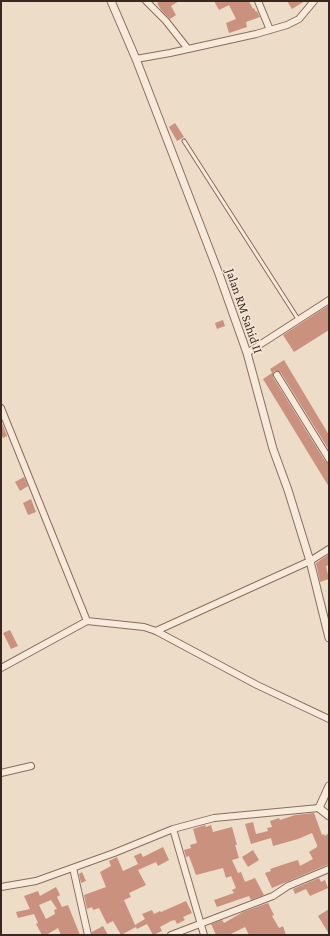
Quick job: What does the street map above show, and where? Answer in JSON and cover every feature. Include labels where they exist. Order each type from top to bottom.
[{"type":"street","name":"Jalan RM Sahid II","points":[[111,1],[136,59],[219,274],[247,353],[273,449],[288,490],[310,561],[329,638]]},
{"type":"street","points":[[146,1],[166,22],[188,49]]},
{"type":"street","points":[[258,1],[270,30]]},
{"type":"street","points":[[136,59],[188,49],[287,25],[300,19],[314,1]]},
{"type":"street","points":[[247,353],[329,300]]},
{"type":"street","points":[[277,375],[329,459]]},
{"type":"street","points":[[1,408],[87,621]]},
{"type":"street","points":[[156,631],[310,561],[329,549]]},
{"type":"street","points":[[1,668],[87,621],[138,626],[156,631],[257,685],[329,719]]},
{"type":"street","points":[[1,773],[31,766]]},
{"type":"street","points":[[319,808],[329,786]]},
{"type":"street","points":[[1,888],[36,881],[173,829],[214,818],[319,808],[329,816]]},
{"type":"street","points":[[173,829],[204,935]]},
{"type":"street","points":[[73,868],[88,935]]},
{"type":"street","points":[[171,935],[273,896],[288,886],[329,869]]},
{"type":"lane","points":[[184,141],[298,320]]},
{"type":"building","points":[[161,1],[179,1],[171,6],[176,15],[170,19],[161,10],[157,3]]},
{"type":"building","points":[[214,1],[249,1],[253,9],[254,8],[256,12],[257,11],[260,17],[246,22],[247,27],[229,33],[226,23],[236,19],[229,5],[219,10]]},
{"type":"building","points":[[287,1],[305,1],[292,9]]},
{"type":"building","points":[[175,123],[184,137],[177,141],[169,127]]},
{"type":"building","points":[[329,305],[329,330],[294,352],[283,335]]},
{"type":"building","points":[[223,320],[225,326],[217,329],[215,323]]},
{"type":"building","points":[[284,360],[329,435],[329,450],[281,373],[274,371],[273,377],[325,461],[329,463],[329,487],[263,379],[272,373],[270,369]]},
{"type":"building","points":[[1,421],[7,436],[3,438],[1,435]]},
{"type":"building","points":[[24,477],[28,486],[20,491],[15,482]]},
{"type":"building","points":[[31,499],[36,512],[28,515],[23,503]]},
{"type":"building","points":[[329,554],[329,565],[326,566],[329,579],[320,582],[316,563]]},
{"type":"building","points":[[10,630],[18,646],[11,649],[3,633]]},
{"type":"building","points":[[314,813],[322,835],[324,834],[325,836],[329,833],[329,864],[272,888],[265,873],[271,871],[270,869],[298,860],[300,866],[313,859],[309,852],[317,847],[317,845],[312,833],[298,839],[273,846],[271,838],[251,844],[245,824],[253,822],[256,834],[268,831],[267,828],[272,827],[270,821],[279,818],[280,820],[295,815]]},
{"type":"building","points":[[205,825],[206,827],[211,825],[213,832],[232,827],[239,858],[232,860],[238,873],[241,872],[245,882],[255,878],[264,895],[251,900],[249,896],[217,907],[214,900],[234,893],[232,890],[236,888],[231,876],[226,878],[223,868],[196,875],[189,856],[186,857],[184,850],[191,848],[190,845],[197,843],[193,829]]},
{"type":"building","points":[[163,847],[169,860],[158,866],[156,862],[138,870],[146,885],[129,893],[131,897],[124,900],[135,925],[145,919],[142,914],[152,910],[154,914],[160,911],[161,912],[186,901],[192,913],[183,917],[185,920],[177,924],[175,920],[171,921],[160,927],[162,931],[153,935],[147,924],[137,929],[136,927],[121,935],[113,921],[107,924],[99,908],[93,910],[92,907],[87,909],[84,895],[106,887],[100,872],[111,866],[109,861],[117,857],[123,871],[138,864],[134,856],[141,853],[143,857]]},
{"type":"building","points":[[253,850],[259,860],[248,867],[242,857]]},
{"type":"building","points":[[82,872],[86,881],[81,883],[79,874]]},
{"type":"building","points":[[319,878],[321,882],[325,880],[328,888],[310,896],[306,889],[295,894],[293,889]]},
{"type":"building","points":[[56,887],[60,895],[57,897],[62,907],[68,905],[80,935],[61,935],[58,928],[46,935],[42,935],[36,924],[38,923],[34,914],[18,918],[16,912],[30,909],[24,896],[38,891],[40,896]],"holes":[[[51,900],[57,909],[54,910],[55,914],[46,919],[39,905]]]},
{"type":"building","points":[[268,903],[274,915],[272,916],[279,928],[283,926],[286,935],[249,935],[245,927],[229,935],[216,935],[211,924],[222,920],[224,923],[243,912]]},
{"type":"building","points":[[329,909],[329,934],[318,916]]},
{"type":"building","points":[[103,926],[108,935],[92,935],[92,932]]}]
